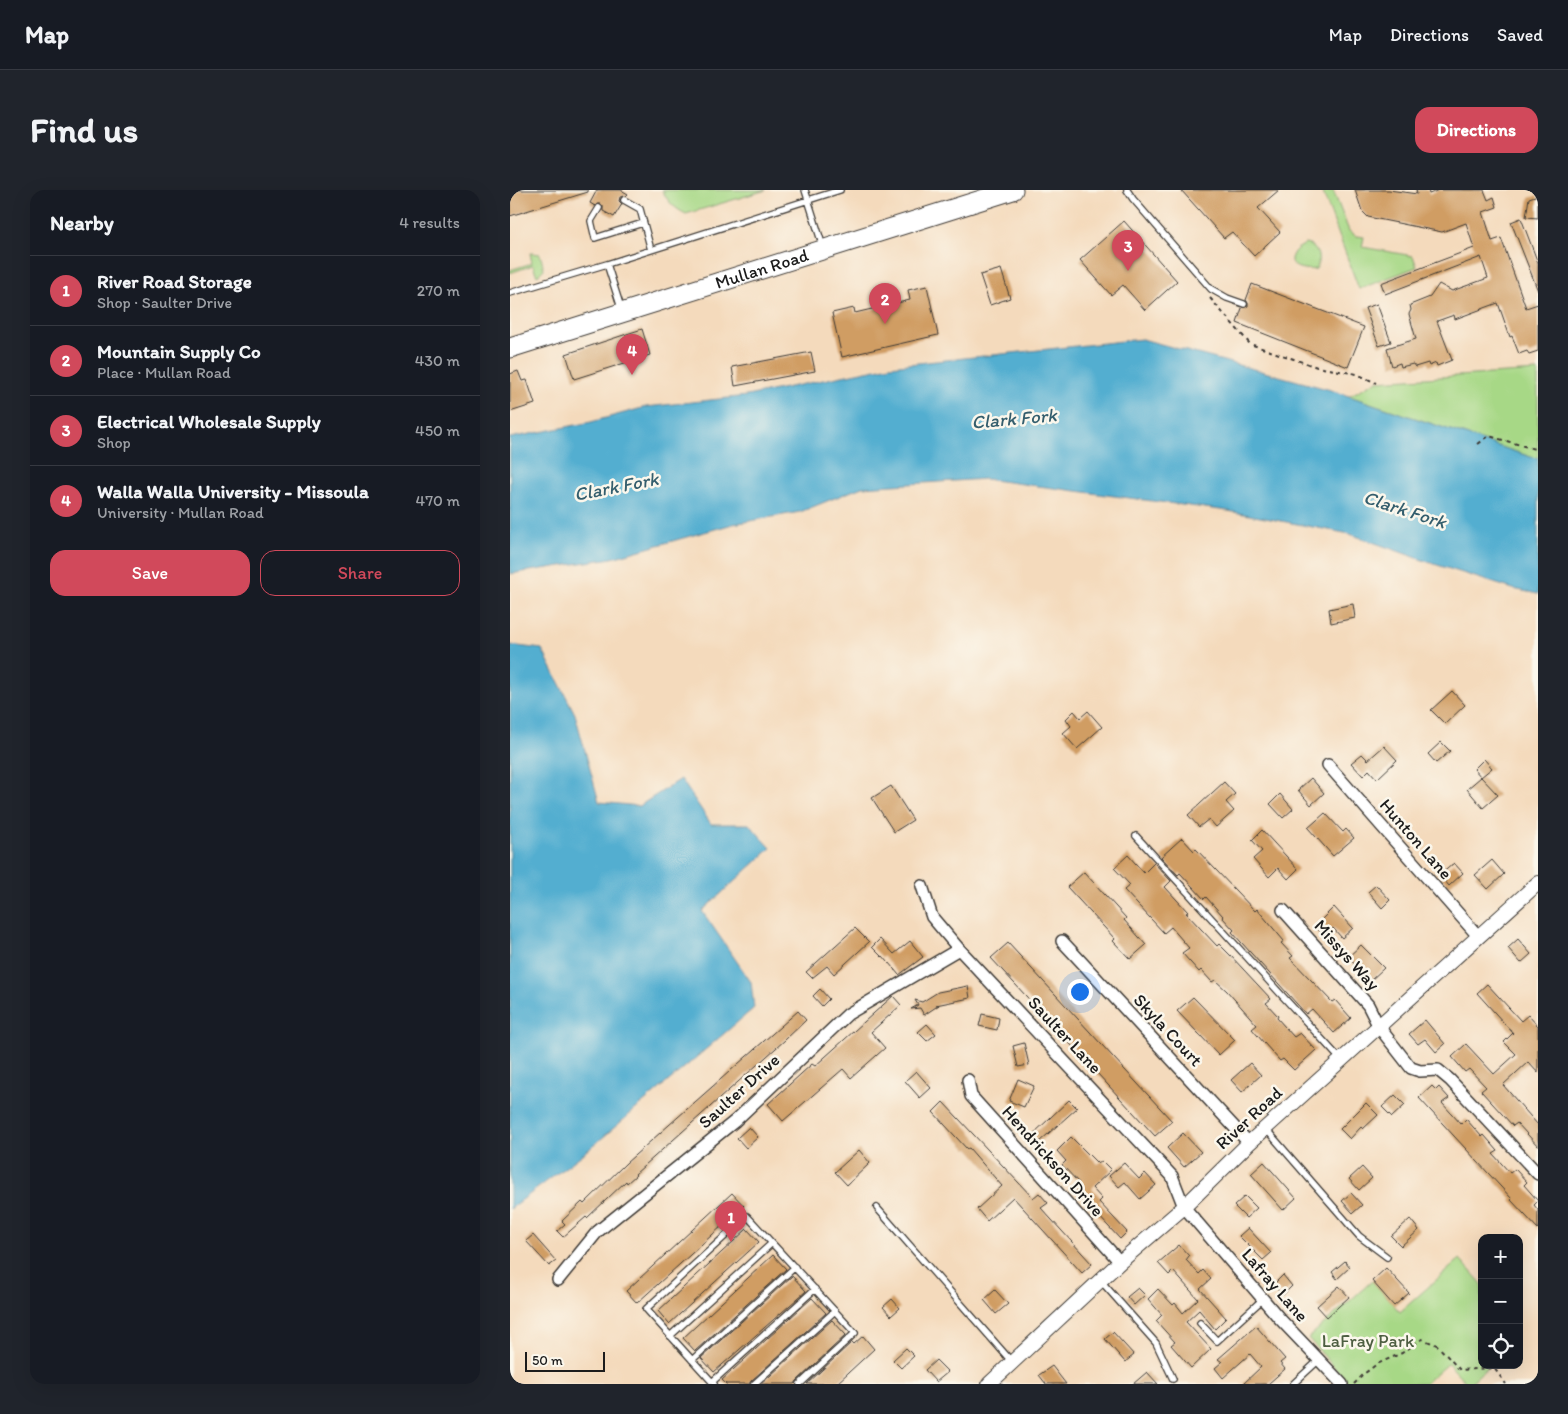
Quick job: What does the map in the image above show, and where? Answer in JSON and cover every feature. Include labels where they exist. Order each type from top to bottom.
[{"type":"main road","name":"Mullan Road","points":[[510,348],[1013,190]]},
{"type":"street","name":"Hunton Lane","points":[[1328,765],[1478,936]]},
{"type":"street","name":"River Road","points":[[989,1384],[1100,1280],[1184,1208],[1265,1128],[1538,883]]},
{"type":"street","name":"Saulter Lane","points":[[922,886],[932,917],[1172,1176],[1184,1208]]},
{"type":"street","name":"Missys Way","points":[[1283,910],[1368,1005],[1379,1027],[1411,1068],[1420,1072],[1438,1070],[1450,1080],[1538,1174]]},
{"type":"street","name":"Skyla Court","points":[[1062,941],[1249,1143]]},
{"type":"street","name":"Saulter Drive","points":[[558,1280],[597,1232],[735,1121],[848,1014],[960,949]]},
{"type":"street","name":"Hendrickson Drive","points":[[968,1080],[971,1096],[1120,1262]]},
{"type":"street","name":"Lafray Lane","points":[[1184,1208],[1263,1299],[1342,1384]]},
{"type":"lane","points":[[805,190],[824,250]]},
{"type":"lane","points":[[510,293],[840,190]]},
{"type":"lane","points":[[1127,190],[1216,293],[1244,304]]},
{"type":"lane","points":[[624,200],[640,209],[651,250]]},
{"type":"lane","points":[[599,208],[590,222],[595,238],[643,223]]},
{"type":"lane","points":[[607,264],[622,313]]},
{"type":"lane","points":[[1136,836],[1342,1060]]},
{"type":"lane","points":[[1265,1128],[1359,1236],[1387,1256]]},
{"type":"lane","points":[[877,1208],[1012,1362]]},
{"type":"lane","points":[[800,1384],[855,1333],[815,1289],[747,1216],[646,1309],[713,1383],[815,1289]]},
{"type":"lane","points":[[670,1336],[772,1243]]},
{"type":"lane","points":[[692,1360],[794,1267]]},
{"type":"lane","points":[[1100,1280],[1156,1343],[1173,1378]]},
{"type":"lane","points":[[1200,1323],[1217,1341],[1263,1299]]},
{"type":"lane","points":[[754,1384],[835,1311]]},
{"type":"lane","points":[[1292,1384],[1319,1360]]},
{"type":"path","points":[[1206,294],[1250,344],[1317,367],[1357,374],[1376,383]]},
{"type":"path","points":[[1478,444],[1489,436],[1538,450]]},
{"type":"path","points":[[1355,1384],[1377,1364],[1402,1353],[1422,1339],[1437,1345],[1460,1370],[1494,1368],[1506,1384]]},
{"type":"green space","points":[[662,190],[766,190],[686,214],[672,204]]},
{"type":"green space","points":[[1322,190],[1333,190],[1349,231],[1356,236],[1364,237],[1362,247],[1413,256],[1417,267],[1359,289]]},
{"type":"green space","points":[[1305,244],[1316,250],[1318,261],[1316,269],[1302,269],[1292,263],[1291,259],[1294,252]]},
{"type":"green space","points":[[530,253],[540,254],[544,269],[537,276],[533,265],[510,273],[510,270],[532,263]]},
{"type":"green space","points":[[1538,371],[1538,458],[1349,396],[1376,381]]},
{"type":"green space","name":"LaFray Park","points":[[1460,1259],[1478,1279],[1478,1369],[1486,1369],[1469,1384],[1448,1363],[1424,1384],[1349,1384],[1308,1338],[1372,1281],[1400,1312]]},
{"type":"water","name":"Clark Fork","points":[[1142,339],[1331,390],[1538,458],[1538,594],[1513,589],[1431,563],[1350,534],[1228,511],[985,479],[862,487],[800,512],[733,524],[612,558],[510,574],[510,438],[591,422],[646,407],[747,396],[890,366]]},
{"type":"water","points":[[510,645],[542,649],[575,714],[599,802],[639,806],[681,779],[711,824],[749,824],[771,848],[702,911],[751,982],[754,1008],[587,1151],[510,1209]]},
{"type":"building","points":[[510,190],[588,190],[588,192],[510,216]]},
{"type":"building","points":[[597,190],[621,190],[628,194],[620,197],[619,201],[622,204],[614,217],[603,211],[601,204],[595,206],[590,203]]},
{"type":"building","points":[[1181,190],[1279,190],[1258,208],[1280,232],[1254,256],[1232,232],[1224,238]]},
{"type":"building","points":[[1355,190],[1389,190],[1417,194],[1416,190],[1428,190],[1429,194],[1439,190],[1484,190],[1488,200],[1494,197],[1497,207],[1483,212],[1492,241],[1501,238],[1526,308],[1538,304],[1538,351],[1529,354],[1527,351],[1519,354],[1512,336],[1510,337],[1498,303],[1455,319],[1454,315],[1437,321],[1452,360],[1437,366],[1436,363],[1429,366],[1428,363],[1415,367],[1413,364],[1401,367],[1400,363],[1392,366],[1387,348],[1416,339],[1409,314],[1411,310],[1410,305],[1430,297],[1439,284],[1452,291],[1488,278],[1481,257],[1385,294],[1381,283],[1474,248],[1466,223],[1442,232],[1368,217],[1362,211]]},
{"type":"building","points":[[1538,195],[1538,218],[1526,217],[1529,198]]},
{"type":"building","points":[[1521,218],[1538,263],[1538,291],[1511,222]]},
{"type":"building","points":[[1124,221],[1177,281],[1145,310],[1123,285],[1111,295],[1080,260]]},
{"type":"building","points":[[1001,269],[1010,298],[990,305],[980,275]]},
{"type":"building","points":[[1252,284],[1364,327],[1348,367],[1237,323],[1242,308],[1248,306],[1246,300]]},
{"type":"building","points":[[927,286],[938,335],[842,357],[832,313],[854,308],[855,313],[910,300],[908,290]]},
{"type":"building","points":[[1377,304],[1391,342],[1379,346],[1365,308]]},
{"type":"building","points":[[642,329],[650,355],[574,379],[566,354]]},
{"type":"building","points":[[811,352],[815,371],[735,386],[732,367]]},
{"type":"building","points":[[518,371],[522,381],[527,380],[535,404],[510,412],[510,374]]},
{"type":"building","points":[[1353,604],[1355,618],[1331,623],[1329,609]]},
{"type":"building","points":[[1452,691],[1465,705],[1445,724],[1431,710]]},
{"type":"building","points":[[1074,711],[1080,718],[1088,711],[1102,727],[1077,749],[1063,733],[1071,726],[1066,719]]},
{"type":"building","points":[[1441,742],[1450,751],[1436,763],[1428,754]]},
{"type":"building","points":[[1384,746],[1397,760],[1377,779],[1369,770],[1363,776],[1351,763],[1362,754],[1368,760]]},
{"type":"building","points":[[1484,759],[1492,768],[1481,777],[1474,769]]},
{"type":"building","points":[[1481,777],[1498,795],[1483,808],[1467,789]]},
{"type":"building","points":[[1311,778],[1324,793],[1311,805],[1298,790]]},
{"type":"building","points":[[1224,782],[1235,794],[1226,802],[1234,811],[1216,827],[1209,819],[1199,827],[1188,815]]},
{"type":"building","points":[[891,786],[913,820],[894,832],[872,798]]},
{"type":"building","points":[[1280,794],[1293,809],[1283,818],[1270,804]]},
{"type":"building","points":[[1325,813],[1343,832],[1346,829],[1354,838],[1333,856],[1308,828]]},
{"type":"building","points":[[1262,830],[1298,869],[1288,879],[1278,868],[1269,877],[1253,859],[1262,851],[1252,840]]},
{"type":"building","points":[[1182,838],[1194,851],[1196,849],[1255,911],[1257,909],[1284,941],[1281,943],[1293,956],[1290,958],[1332,1002],[1335,1000],[1351,1018],[1334,1033],[1312,1009],[1306,1014],[1232,932],[1234,930],[1206,897],[1204,899],[1180,873],[1178,875],[1161,857]]},
{"type":"building","points":[[1128,855],[1144,873],[1154,863],[1171,881],[1165,887],[1188,912],[1186,913],[1217,946],[1219,944],[1230,955],[1271,999],[1266,1003],[1294,1037],[1300,1033],[1316,1050],[1294,1070],[1283,1059],[1280,1061],[1252,1029],[1257,1025],[1227,991],[1215,980],[1212,982],[1201,970],[1199,972],[1182,953],[1189,948],[1171,927],[1164,933],[1124,890],[1130,885],[1114,868]]},
{"type":"building","points":[[1492,860],[1504,874],[1488,889],[1475,875]]},
{"type":"building","points":[[1454,863],[1463,873],[1449,886],[1440,875]]},
{"type":"building","points":[[1084,872],[1126,918],[1124,920],[1146,945],[1130,959],[1113,941],[1115,939],[1067,887]]},
{"type":"building","points":[[1376,885],[1390,900],[1382,908],[1368,892]]},
{"type":"building","points":[[1334,907],[1353,928],[1342,938],[1333,928],[1324,936],[1315,926]]},
{"type":"building","points":[[855,928],[869,942],[834,974],[827,966],[812,978],[806,972]]},
{"type":"building","points":[[880,939],[894,954],[910,941],[923,957],[899,975],[883,956],[872,947]]},
{"type":"building","points":[[1518,939],[1531,954],[1521,963],[1508,948]]},
{"type":"building","points":[[1008,943],[1172,1121],[1155,1136],[991,958]]},
{"type":"building","points":[[1361,945],[1384,968],[1370,981],[1348,957]]},
{"type":"building","points":[[1487,984],[1521,1021],[1528,1015],[1538,1026],[1538,1073],[1528,1062],[1503,1085],[1538,1125],[1538,1146],[1517,1123],[1513,1126],[1481,1091],[1486,1087],[1469,1069],[1465,1072],[1452,1057],[1466,1044],[1494,1074],[1516,1054],[1504,1042],[1513,1033],[1477,993]]},
{"type":"building","points":[[968,986],[970,998],[936,1005],[939,1005],[924,1015],[920,1008],[911,1009],[918,1005],[915,1000],[922,1002],[938,992]]},
{"type":"building","points":[[820,989],[829,999],[822,1006],[813,996]]},
{"type":"building","points":[[893,996],[901,1005],[871,1032],[885,1048],[851,1078],[843,1069],[783,1121],[768,1104],[812,1064],[815,1066]]},
{"type":"building","points":[[1193,997],[1235,1040],[1219,1055],[1177,1011]]},
{"type":"building","points":[[798,1011],[806,1020],[785,1040],[587,1218],[563,1237],[557,1231],[565,1224],[562,1221],[582,1202],[584,1204],[626,1163]]},
{"type":"building","points":[[982,1014],[999,1018],[997,1030],[979,1026]]},
{"type":"building","points":[[1425,1020],[1445,1044],[1436,1052],[1425,1039],[1418,1044],[1409,1034]]},
{"type":"building","points":[[927,1024],[936,1034],[927,1041],[918,1032]]},
{"type":"building","points":[[1024,1043],[1029,1065],[1018,1067],[1013,1046]]},
{"type":"building","points":[[1250,1063],[1261,1075],[1242,1092],[1231,1080]]},
{"type":"building","points":[[916,1071],[931,1088],[920,1098],[905,1081]]},
{"type":"building","points":[[1018,1079],[1034,1086],[1024,1107],[1009,1101]]},
{"type":"building","points":[[1432,1086],[1436,1090],[1439,1087],[1449,1098],[1442,1103],[1461,1124],[1466,1119],[1498,1151],[1493,1154],[1510,1173],[1515,1169],[1527,1182],[1524,1185],[1538,1201],[1534,1205],[1538,1210],[1538,1229],[1419,1098]]},
{"type":"building","points":[[1395,1095],[1405,1105],[1392,1117],[1382,1107]]},
{"type":"building","points":[[1069,1100],[1077,1108],[1039,1142],[1032,1135]]},
{"type":"building","points":[[943,1102],[1033,1198],[1039,1193],[1048,1203],[1041,1208],[1092,1264],[1082,1273],[1013,1197],[987,1221],[977,1209],[1002,1186],[969,1148],[967,1149],[933,1112]]},
{"type":"building","points":[[1366,1103],[1378,1115],[1363,1129],[1361,1127],[1350,1139],[1340,1129]]},
{"type":"building","points":[[749,1127],[758,1137],[746,1148],[737,1138]]},
{"type":"building","points":[[1183,1133],[1201,1152],[1184,1167],[1167,1148]]},
{"type":"building","points":[[1071,1137],[1098,1164],[1102,1161],[1111,1170],[1092,1188],[1102,1199],[1099,1202],[1127,1232],[1120,1239],[1073,1188],[1079,1183],[1062,1165],[1066,1161],[1057,1151]]},
{"type":"building","points":[[859,1150],[870,1163],[847,1185],[835,1172]]},
{"type":"building","points":[[1264,1162],[1296,1198],[1283,1210],[1251,1174]]},
{"type":"building","points":[[1124,1163],[1139,1179],[1145,1173],[1156,1185],[1140,1199],[1125,1182],[1119,1187],[1109,1176]]},
{"type":"building","points":[[1362,1167],[1372,1178],[1359,1190],[1349,1179]]},
{"type":"building","points":[[732,1193],[744,1206],[637,1303],[626,1291]]},
{"type":"building","points":[[1351,1193],[1362,1205],[1353,1213],[1342,1201]]},
{"type":"building","points":[[1245,1196],[1257,1208],[1246,1218],[1234,1206]]},
{"type":"building","points":[[1410,1219],[1419,1230],[1401,1246],[1391,1236]]},
{"type":"building","points":[[1248,1228],[1271,1253],[1263,1260],[1239,1236]]},
{"type":"building","points":[[747,1229],[759,1242],[669,1324],[658,1311]]},
{"type":"building","points":[[533,1235],[556,1261],[549,1266],[526,1241]]},
{"type":"building","points":[[1179,1245],[1189,1256],[1186,1260],[1199,1274],[1203,1270],[1211,1279],[1200,1289],[1226,1318],[1215,1329],[1199,1310],[1186,1322],[1211,1349],[1191,1368],[1171,1345],[1175,1342],[1156,1321],[1162,1315],[1148,1299],[1158,1289],[1173,1305],[1175,1303],[1183,1313],[1198,1299],[1173,1271],[1169,1275],[1158,1263]]},
{"type":"building","points":[[773,1255],[786,1269],[695,1351],[683,1338]]},
{"type":"building","points":[[1345,1261],[1350,1267],[1337,1279],[1332,1272]]},
{"type":"building","points":[[1386,1268],[1409,1293],[1394,1306],[1372,1281]]},
{"type":"building","points":[[1283,1275],[1292,1286],[1283,1295],[1273,1285]]},
{"type":"building","points":[[792,1276],[806,1291],[714,1372],[701,1358]]},
{"type":"building","points":[[1339,1286],[1349,1297],[1327,1317],[1317,1306]]},
{"type":"building","points":[[1138,1288],[1145,1295],[1134,1305],[1127,1297]]},
{"type":"building","points":[[995,1290],[1008,1304],[996,1314],[984,1300]]},
{"type":"building","points":[[812,1298],[826,1313],[749,1384],[726,1384],[722,1380]]},
{"type":"building","points":[[892,1299],[900,1308],[891,1316],[883,1307]]},
{"type":"building","points":[[832,1320],[846,1335],[795,1384],[761,1384]]},
{"type":"building","points":[[1256,1326],[1285,1359],[1280,1363],[1285,1369],[1268,1384],[1243,1384],[1261,1367],[1250,1354],[1223,1378],[1215,1368],[1222,1362],[1218,1359]]},
{"type":"building","points":[[1113,1332],[1134,1355],[1125,1362],[1105,1339]]},
{"type":"building","points":[[863,1336],[874,1349],[836,1384],[807,1384],[852,1342],[854,1344]]},
{"type":"building","points":[[906,1348],[914,1356],[901,1368],[893,1360]]},
{"type":"building","points":[[936,1360],[948,1372],[936,1382],[925,1370]]},
{"type":"building","points":[[1052,1366],[1066,1384],[1046,1384],[1039,1375]]},
{"type":"building","points":[[1147,1372],[1158,1384],[1133,1384]]},
{"type":"place","name":"Electrical Wholesale Supply","points":[[1128,271]]},
{"type":"place","name":"Mountain Supply Co","points":[[885,324]]},
{"type":"place","name":"Walla Walla University - Missoula","points":[[632,375]]},
{"type":"place","name":"River Road Storage","points":[[731,1242]]}]
